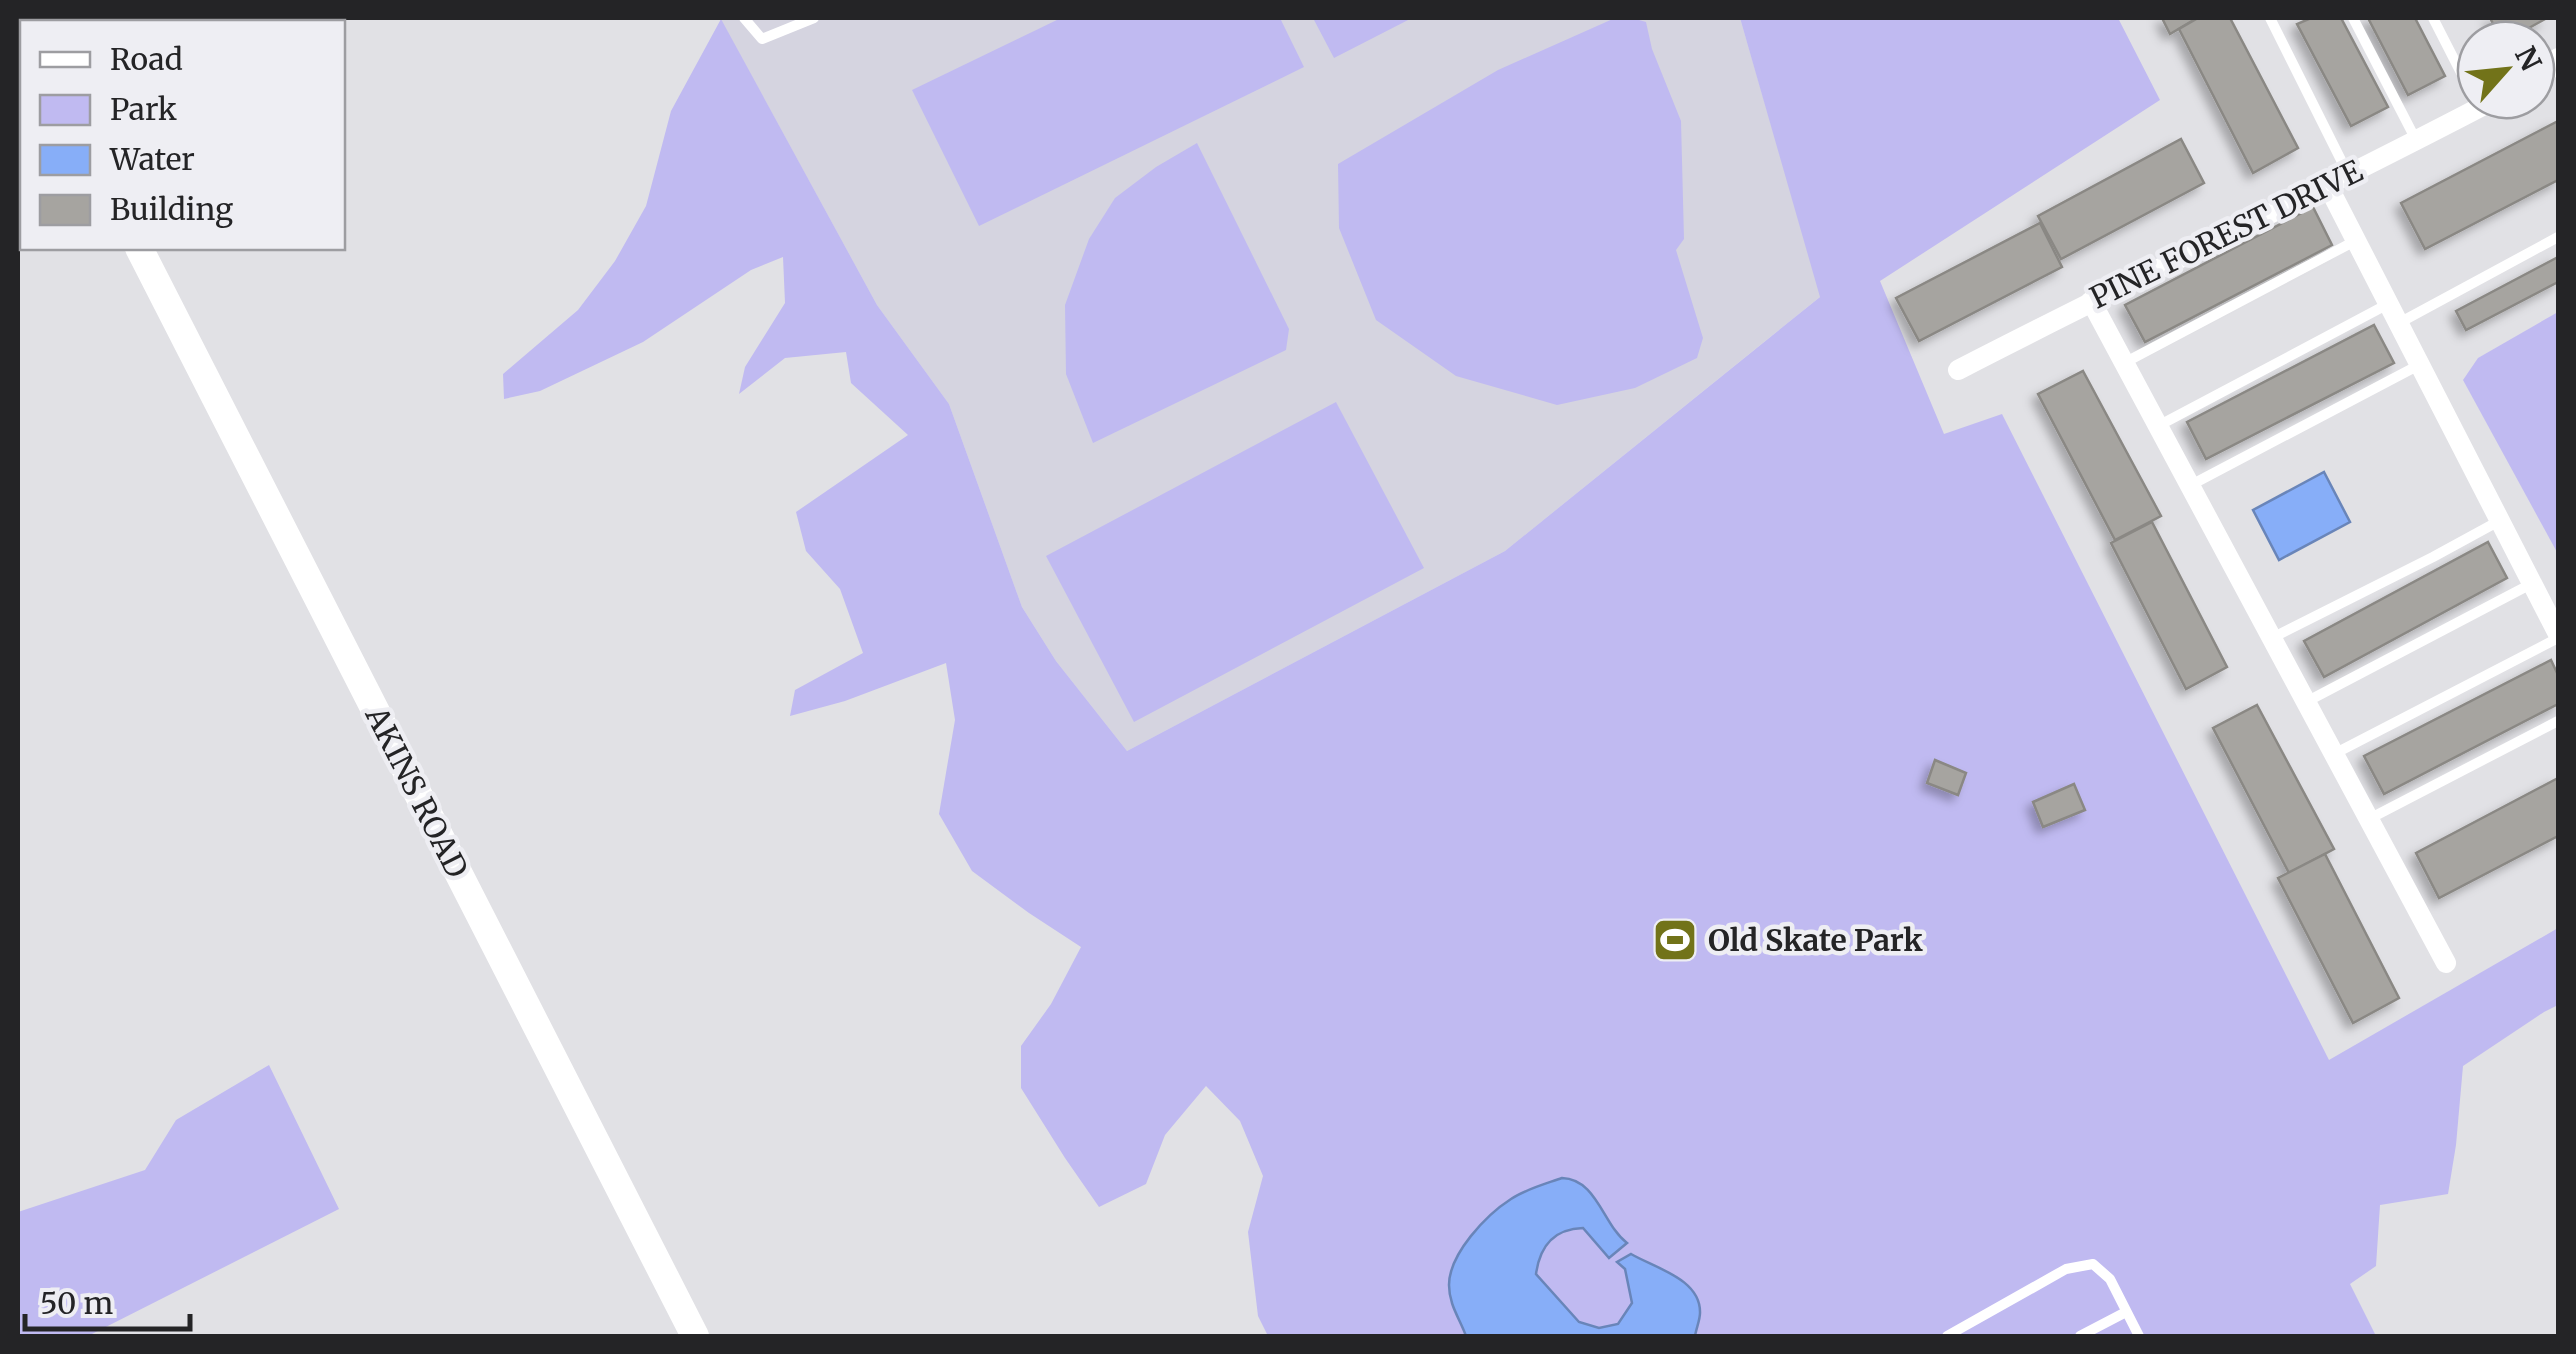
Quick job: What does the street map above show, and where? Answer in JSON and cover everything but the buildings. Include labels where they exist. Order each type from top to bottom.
[{"type":"street","name":"PINE FOREST DRIVE","points":[[1958,370],[2456,119]]},
{"type":"street","points":[[2328,186],[2558,636]]},
{"type":"street","name":"AKINS ROAD","points":[[139,250],[696,1336]]},
{"type":"street","points":[[2091,301],[2446,963]]},
{"type":"lane","points":[[744,18],[762,40],[814,18]]},
{"type":"lane","points":[[2270,18],[2348,174]]},
{"type":"lane","points":[[2353,18],[2416,140]]},
{"type":"lane","points":[[2433,18],[2456,55]]},
{"type":"lane","points":[[2158,426],[2558,237]]},
{"type":"lane","points":[[2124,363],[2356,241]]},
{"type":"lane","points":[[2190,486],[2420,364]]},
{"type":"lane","points":[[2272,638],[2500,520]]},
{"type":"lane","points":[[2306,702],[2532,584]]},
{"type":"lane","points":[[2334,754],[2558,636]]},
{"type":"lane","points":[[2369,819],[2558,720]]},
{"type":"lane","points":[[1947,1336],[2066,1269],[2093,1264],[2110,1279],[2139,1336]]},
{"type":"lane","points":[[2080,1336],[2126,1312]]},
{"type":"shaded area","points":[[720,18],[1740,18],[1821,296],[1505,551],[1127,751],[1056,661],[1022,607],[949,404],[877,305]]},
{"type":"green space","points":[[1061,18],[1280,18],[1304,67],[979,226],[912,90]]},
{"type":"green space","points":[[1313,18],[1412,18],[1334,58]]},
{"type":"green space","points":[[1615,18],[1646,22],[1652,49],[1681,121],[1684,239],[1676,250],[1703,338],[1697,358],[1635,388],[1557,405],[1456,376],[1376,320],[1339,228],[1338,164],[1498,70]]},
{"type":"green space","points":[[1740,18],[2118,18],[2160,100],[1880,281],[1944,434],[2002,414],[2329,1060],[2558,928],[2558,1005],[2463,1066],[2448,1194],[2380,1205],[2376,1266],[2350,1284],[2376,1336],[1268,1336],[1258,1316],[1248,1232],[1263,1176],[1240,1121],[1206,1086],[1165,1135],[1146,1184],[1099,1207],[1021,1088],[1021,1046],[1051,1004],[1081,947],[972,871],[939,814],[955,720],[946,663],[845,701],[790,716],[795,690],[863,653],[840,589],[806,551],[796,512],[908,435],[851,383],[846,352],[785,358],[739,394],[745,367],[785,303],[783,257],[751,270],[643,342],[540,391],[504,399],[503,374],[578,310],[615,261],[646,206],[671,111],[721,19],[877,305],[949,404],[1022,607],[1056,661],[1127,751],[1505,551],[1820,297]]},
{"type":"green space","points":[[1197,143],[1289,329],[1286,350],[1093,443],[1066,374],[1065,305],[1089,239],[1115,198]]},
{"type":"green space","points":[[2558,312],[2558,554],[2463,380],[2478,358]]},
{"type":"green space","points":[[1336,402],[1424,568],[1134,722],[1046,556]]},
{"type":"green space","points":[[269,1065],[339,1209],[88,1336],[18,1336],[18,1212],[145,1170],[176,1120]]},
{"type":"water","points":[[2324,472],[2350,522],[2279,560],[2253,510]]},
{"type":"water","points":[[1562,1178],[1574,1180],[1592,1194],[1627,1243],[1609,1258],[1583,1228],[1564,1232],[1545,1247],[1536,1274],[1579,1322],[1599,1328],[1618,1324],[1632,1303],[1625,1269],[1617,1262],[1631,1254],[1675,1276],[1693,1291],[1700,1313],[1695,1336],[1466,1336],[1449,1292],[1451,1273],[1462,1248],[1480,1225],[1511,1199]]},
{"type":"place","name":"Old Skate Park","points":[[1675,940]]}]
